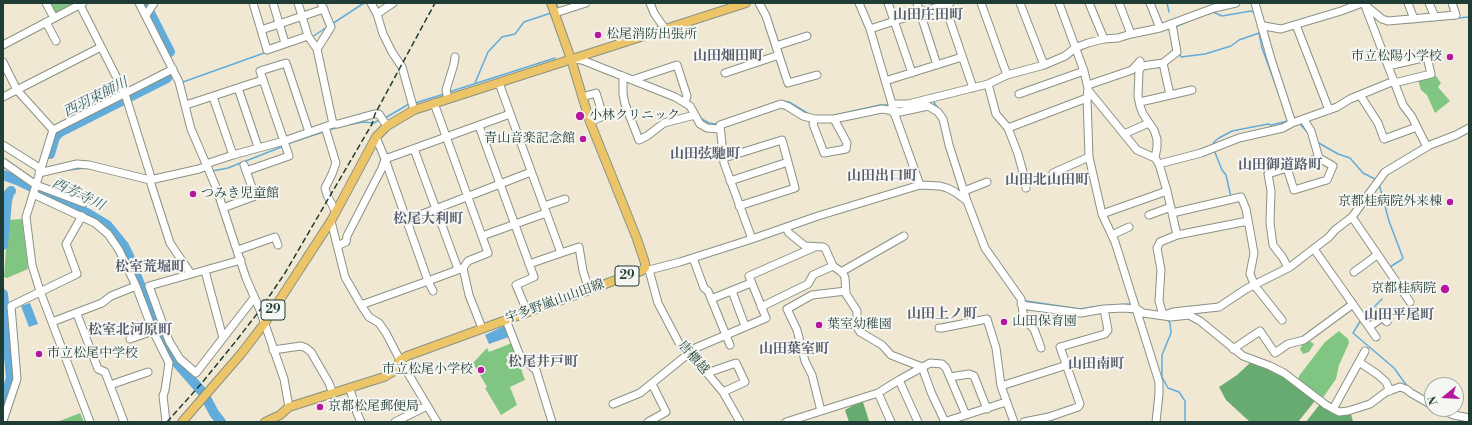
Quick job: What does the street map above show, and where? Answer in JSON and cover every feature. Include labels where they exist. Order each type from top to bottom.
[{"type":"main road","points":[[551,3],[571,59]]},
{"type":"main road","name":"29","points":[[182,422],[241,354],[264,324],[331,221],[376,137],[387,126],[413,106],[448,99],[746,3]]},
{"type":"main road","name":"29","points":[[571,59],[590,122],[647,269]]},
{"type":"main road","name":"宇多野嵐山山田線","points":[[266,422],[280,415],[289,407],[384,378],[391,374],[400,360],[406,356],[527,311],[647,269]]},
{"type":"street","points":[[46,3],[54,18]]},
{"type":"street","points":[[139,3],[149,10],[179,82],[191,129],[223,208],[284,379],[289,407]]},
{"type":"street","points":[[252,3],[267,50],[308,36]]},
{"type":"street","points":[[273,3],[285,43]]},
{"type":"street","points":[[298,3],[308,36],[317,49],[333,124]]},
{"type":"street","points":[[371,3],[377,14],[383,34],[402,67],[413,106]]},
{"type":"street","points":[[377,14],[393,3]]},
{"type":"street","points":[[555,14],[586,3]]},
{"type":"street","points":[[650,3],[654,13],[664,29]]},
{"type":"street","points":[[759,3],[766,16],[788,83],[817,75]]},
{"type":"street","points":[[859,3],[870,30],[886,81],[892,108],[920,185]]},
{"type":"street","points":[[888,3],[912,73]]},
{"type":"street","points":[[916,3],[937,65]]},
{"type":"street","points":[[980,3],[1007,74]]},
{"type":"street","points":[[1020,3],[1044,65]]},
{"type":"street","points":[[1059,3],[1084,71],[1088,91],[1089,157],[1102,214],[1112,235],[1159,382],[1156,422]]},
{"type":"street","points":[[1089,3],[1104,39]]},
{"type":"street","points":[[1119,3],[1131,34]]},
{"type":"street","points":[[1150,3],[1160,28]]},
{"type":"street","points":[[752,239],[724,163],[720,125],[781,104],[803,116],[815,119],[834,119],[892,108],[988,84],[1007,74],[1044,65],[1065,56],[1075,48],[1088,43],[1104,39],[1118,38],[1160,28],[1214,8],[1236,3]]},
{"type":"street","points":[[1255,3],[1292,123]]},
{"type":"street","points":[[1261,26],[1281,29],[1297,28],[1363,3]]},
{"type":"street","points":[[1363,3],[1382,19],[1388,21],[1456,15],[1452,3]]},
{"type":"street","points":[[1363,3],[1403,106],[1417,127],[1427,147]]},
{"type":"street","points":[[1408,3],[1414,19]]},
{"type":"street","points":[[1430,3],[1434,17]]},
{"type":"street","points":[[3,45],[82,4],[101,47],[126,97],[170,243],[191,274]]},
{"type":"street","points":[[870,30],[946,4],[973,88]]},
{"type":"street","points":[[261,30],[302,16],[322,6],[330,28],[317,49]]},
{"type":"street","points":[[46,22],[56,41]]},
{"type":"street","points":[[1172,24],[1177,52],[1163,63],[1142,66],[1139,71],[1138,88],[1143,114],[1154,130],[1157,139],[1157,161],[1167,191],[1177,235]]},
{"type":"street","points":[[1297,28],[1329,110]]},
{"type":"street","points":[[776,46],[807,36]]},
{"type":"street","points":[[3,97],[101,47]]},
{"type":"street","points":[[725,73],[779,54]]},
{"type":"street","points":[[448,99],[446,90],[454,64],[454,57]]},
{"type":"street","points":[[886,81],[962,57]]},
{"type":"street","points":[[1088,91],[1137,150],[1157,161],[1201,153],[1239,138],[1284,128],[1292,123],[1338,107],[1350,99],[1394,82],[1431,74],[1427,57],[1388,66]]},
{"type":"street","points":[[571,59],[582,60],[650,86],[685,102],[690,106],[700,124],[707,128],[720,129]]},
{"type":"street","points":[[1008,128],[1132,70],[1140,60]]},
{"type":"street","points":[[3,62],[17,90],[53,130]]},
{"type":"street","points":[[223,208],[255,196],[245,168],[289,156],[260,71],[286,63],[309,132]]},
{"type":"street","points":[[1163,63],[1170,95]]},
{"type":"street","points":[[632,80],[676,65],[687,96],[685,102]]},
{"type":"street","points":[[90,422],[40,291],[32,265],[26,216],[53,130],[126,97],[173,69]]},
{"type":"street","points":[[1019,94],[1084,71]]},
{"type":"street","points":[[623,76],[623,94],[625,104],[639,140],[664,123],[695,115]]},
{"type":"street","points":[[186,105],[262,80]]},
{"type":"street","points":[[499,83],[561,253]]},
{"type":"street","points":[[988,84],[996,114],[1008,128],[1023,172],[1026,188]]},
{"type":"street","points":[[238,88],[258,147]]},
{"type":"street","points":[[1140,102],[1192,90]]},
{"type":"street","points":[[582,97],[596,93],[603,116],[590,122]]},
{"type":"street","points":[[1360,95],[1378,123],[1384,139],[1417,127]]},
{"type":"street","points":[[213,97],[233,155]]},
{"type":"street","points":[[361,305],[461,268],[468,261],[488,253],[434,103]]},
{"type":"street","points":[[892,108],[900,112],[928,106],[938,112],[943,119],[949,145],[967,201],[985,248],[1021,299],[1024,319],[1034,328],[1041,348]]},
{"type":"street","points":[[3,145],[40,171],[83,165],[105,168],[151,182],[199,169],[210,163],[233,155],[284,141],[333,124],[375,114],[379,114],[387,126]]},
{"type":"street","points":[[337,246],[346,242],[347,236],[385,159],[510,114]]},
{"type":"street","points":[[815,119],[813,124],[824,152],[846,149],[847,143],[834,119]]},
{"type":"street","points":[[1287,168],[1294,190],[1327,180],[1333,166],[1319,158],[1311,131],[1304,120]]},
{"type":"street","points":[[1124,134],[1149,123]]},
{"type":"street","points":[[479,126],[534,277],[516,285],[527,311]]},
{"type":"street","points":[[325,127],[336,163],[325,188],[336,212]]},
{"type":"street","points":[[1163,315],[1173,312],[1219,307],[1246,289],[1255,286],[1288,268],[1314,249],[1352,217],[1385,172],[1430,145],[1456,136],[1469,129]]},
{"type":"street","points":[[376,137],[428,281],[433,291]]},
{"type":"street","points":[[724,158],[782,140],[795,188],[739,206]]},
{"type":"street","points":[[414,149],[436,209],[461,268],[482,328]]},
{"type":"street","points":[[1053,173],[1089,157]]},
{"type":"street","points":[[1288,268],[1283,258],[1273,245],[1270,223],[1271,191],[1268,174],[1319,158]]},
{"type":"street","points":[[3,162],[36,185],[84,203]]},
{"type":"street","points":[[730,181],[788,162]]},
{"type":"street","points":[[406,220],[531,172]]},
{"type":"street","points":[[964,191],[987,182]]},
{"type":"street","points":[[647,269],[693,258],[818,216],[920,185],[940,186],[947,188],[967,201]]},
{"type":"street","points":[[1102,214],[1167,191]]},
{"type":"street","points":[[33,194],[95,223],[108,234],[119,250],[136,286],[153,331],[169,363],[163,396],[166,422]]},
{"type":"street","points":[[1149,215],[1241,197],[1246,209],[1254,253],[1250,274],[1255,286],[1282,320]]},
{"type":"street","points":[[482,236],[515,224],[564,199]]},
{"type":"street","points":[[3,421],[17,379],[11,306],[77,274],[66,244],[82,216]]},
{"type":"street","points":[[1352,217],[1376,255],[1410,302]]},
{"type":"street","points":[[331,221],[345,277],[369,317],[379,323],[386,333],[400,360],[437,422]]},
{"type":"street","points":[[1163,315],[1159,301],[1161,270],[1157,248],[1160,242],[1177,235],[1248,221]]},
{"type":"street","points":[[1112,235],[1129,227]]},
{"type":"street","points":[[786,228],[789,233],[806,246],[825,248],[833,266],[841,272],[845,278],[846,294],[857,311],[856,322],[860,332],[882,345],[891,355],[922,367],[931,392],[948,421],[1006,402]]},
{"type":"street","points":[[238,250],[274,234],[278,245]]},
{"type":"street","points":[[841,272],[904,236]]},
{"type":"street","points":[[529,264],[579,247],[583,271],[589,290]]},
{"type":"street","points":[[613,404],[640,393],[687,353],[726,334],[766,318],[749,276],[815,247]]},
{"type":"street","points":[[1314,249],[1376,337]]},
{"type":"street","points":[[1354,272],[1376,255]]},
{"type":"street","points":[[693,258],[704,288],[708,291],[730,345]]},
{"type":"street","points":[[241,260],[149,286],[169,341],[180,359],[196,373],[254,298]]},
{"type":"street","points":[[761,306],[808,284],[813,275],[833,266]]},
{"type":"street","name":"唐櫃越","points":[[647,269],[658,303],[680,345],[723,392],[740,422]]},
{"type":"street","points":[[205,271],[223,338]]},
{"type":"street","points":[[711,299],[751,283]]},
{"type":"street","points":[[52,322],[77,314],[102,303],[111,296],[136,286]]},
{"type":"street","points":[[732,291],[745,326]]},
{"type":"street","points":[[821,411],[812,375],[805,362],[797,330],[787,309],[812,296],[846,291]]},
{"type":"street","points":[[1021,304],[1081,313],[1104,309],[1123,308],[1137,310],[1143,313],[1171,317],[1192,316],[1244,356],[1284,373],[1339,412],[1348,411],[1370,404],[1386,392],[1400,387],[1424,400]]},
{"type":"street","points":[[1234,349],[1260,331],[1274,353],[1288,344],[1304,340],[1353,304]]},
{"type":"street","points":[[1024,422],[1049,417],[1078,407],[1080,404],[1060,347],[1105,334],[1108,330],[1104,309]]},
{"type":"street","points":[[77,314],[98,369],[105,372],[124,422]]},
{"type":"street","points":[[1369,327],[1383,317]]},
{"type":"street","points":[[939,328],[988,318],[996,348],[1001,386],[1014,422]]},
{"type":"street","points":[[506,320],[520,356],[536,370],[552,422]]},
{"type":"street","points":[[130,339],[153,331]]},
{"type":"street","points":[[274,350],[301,346],[306,348],[311,352],[333,394]]},
{"type":"street","points":[[1333,409],[1365,351]]},
{"type":"street","points":[[1359,362],[1386,382],[1390,391]]},
{"type":"street","points":[[707,373],[736,363],[745,382],[723,392]]},
{"type":"street","points":[[786,422],[878,393],[930,363],[942,364],[946,368],[966,415]]},
{"type":"street","points":[[1001,386],[1067,366]]},
{"type":"street","points":[[110,385],[148,372]]},
{"type":"street","points":[[950,377],[969,374],[974,376],[987,409]]},
{"type":"street","points":[[899,380],[918,422]]},
{"type":"street","points":[[648,422],[666,412],[652,384]]},
{"type":"street","points":[[350,389],[361,422]]},
{"type":"street","points":[[878,393],[891,422]]},
{"type":"street","points":[[395,422],[427,406]]},
{"type":"green space","points":[[48,3],[76,3],[56,13],[52,13]]},
{"type":"green space","points":[[1433,75],[1436,76],[1441,83],[1438,87],[1450,101],[1435,113],[1427,95],[1421,90],[1418,80]]},
{"type":"green space","points":[[22,219],[28,269],[7,278],[4,277],[8,220]]},
{"type":"green space","points":[[1339,331],[1348,339],[1349,343],[1339,365],[1336,379],[1322,399],[1298,380],[1299,376],[1325,342]]},
{"type":"green space","points":[[1308,340],[1314,344],[1309,352],[1303,354],[1300,349],[1303,343]]},
{"type":"green space","points":[[512,343],[525,380],[510,387],[517,405],[501,415],[485,388],[487,387],[473,363],[487,348],[489,352]]},
{"type":"green space","points":[[1250,363],[1263,365],[1278,373],[1314,399],[1314,402],[1298,422],[1250,422],[1226,400],[1219,387],[1237,375]]},
{"type":"green space","points":[[863,402],[869,421],[877,422],[849,422],[845,410]]},
{"type":"green space","points":[[1320,404],[1339,416],[1351,414],[1353,422],[1306,422]]},
{"type":"green space","points":[[80,413],[84,422],[57,422]]},
{"type":"water","points":[[30,303],[38,324],[29,327],[21,306]]},
{"type":"water","points":[[504,326],[509,337],[489,344],[485,335]]},
{"type":"waterway","name":"西羽束師川","points":[[145,3],[170,52]]},
{"type":"waterway","points":[[332,24],[364,3]]},
{"type":"waterway","points":[[556,3],[558,7]]},
{"type":"waterway","points":[[1167,3],[1169,12]]},
{"type":"waterway","points":[[1209,14],[1213,12],[1222,16],[1251,11],[1254,13]]},
{"type":"waterway","points":[[475,83],[488,52],[502,37],[515,34],[524,22],[551,13]]},
{"type":"waterway","points":[[1407,23],[1469,17]]},
{"type":"waterway","points":[[1175,27],[1194,19]]},
{"type":"waterway","points":[[312,37],[327,27]]},
{"type":"waterway","points":[[1179,53],[1181,57],[1205,54],[1231,46],[1239,40],[1259,33],[1262,48],[1280,97]]},
{"type":"waterway","points":[[183,82],[267,52]]},
{"type":"waterway","points":[[1067,59],[1075,53]]},
{"type":"waterway","points":[[449,92],[555,58]]},
{"type":"waterway","points":[[584,64],[616,77]]},
{"type":"waterway","name":"西羽束師川","points":[[50,154],[55,137],[60,132],[167,78]]},
{"type":"waterway","points":[[415,103],[444,94]]},
{"type":"waterway","points":[[932,100],[938,108]]},
{"type":"waterway","points":[[781,101],[789,102],[809,114]]},
{"type":"waterway","points":[[385,118],[409,104]]},
{"type":"waterway","points":[[831,116],[880,105],[890,105]]},
{"type":"waterway","points":[[700,118],[709,123],[719,123]]},
{"type":"waterway","points":[[342,126],[363,122],[374,123],[379,120]]},
{"type":"waterway","points":[[1213,147],[1214,142],[1232,131],[1288,121]]},
{"type":"waterway","points":[[1299,123],[1309,134]]},
{"type":"waterway","points":[[329,130],[339,127]]},
{"type":"waterway","points":[[287,144],[323,132]]},
{"type":"waterway","points":[[1317,142],[1338,154],[1350,158],[1363,173],[1375,179]]},
{"type":"waterway","points":[[212,171],[228,168],[284,146]]},
{"type":"waterway","points":[[1214,150],[1222,170],[1226,175],[1231,197]]},
{"type":"waterway","points":[[61,171],[85,168]]},
{"type":"waterway","name":"西芳寺川","points":[[3,175],[17,180],[87,213],[107,225],[124,246],[129,256],[163,344],[169,354],[204,394],[214,413],[221,422]]},
{"type":"waterway","points":[[1379,184],[1389,221],[1403,258],[1390,267]]},
{"type":"waterway","points":[[3,245],[7,201],[11,191]]},
{"type":"waterway","points":[[3,192],[9,193]]},
{"type":"waterway","points":[[3,294],[11,378],[3,403]]},
{"type":"waterway","points":[[1364,317],[1382,299]]},
{"type":"waterway","points":[[1026,301],[1080,309],[1129,304]]},
{"type":"waterway","points":[[1167,319],[1170,323],[1171,333],[1162,355],[1162,377],[1168,388],[1179,392],[1185,401],[1185,422]]},
{"type":"waterway","points":[[1361,320],[1353,333],[1394,368],[1407,386]]},
{"type":"railway","points":[[167,422],[201,384],[236,341],[260,310],[285,273],[372,124],[375,114],[435,3]]},
{"type":"place","name":"松尾消防出張所","points":[[598,35]]},
{"type":"place","name":"市立松陽小学校","points":[[1450,57]]},
{"type":"place","name":"小林クリニック","points":[[580,116]]},
{"type":"place","name":"青山音楽記念館","points":[[583,139]]},
{"type":"place","name":"つみき児童館","points":[[193,194]]},
{"type":"place","name":"京都桂病院外来棟","points":[[1450,202]]},
{"type":"place","name":"京都桂病院","points":[[1445,289]]},
{"type":"place","name":"山田保育園","points":[[1004,322]]},
{"type":"place","name":"葉室幼稚園","points":[[819,325]]},
{"type":"place","name":"市立松尾中学校","points":[[39,354]]},
{"type":"place","name":"市立松尾小学校","points":[[481,370]]},
{"type":"place","name":"京都松尾郵便局","points":[[320,407]]},
{"type":"district","name":"山田庄田町","points":[[928,16]]},
{"type":"district","name":"山田畑田町","points":[[728,57]]},
{"type":"district","name":"山田弦馳町","points":[[705,155]]},
{"type":"district","name":"山田御道路町","points":[[1280,166]]},
{"type":"district","name":"山田出口町","points":[[882,177]]},
{"type":"district","name":"山田北山田町","points":[[1047,181]]},
{"type":"district","name":"松尾大利町","points":[[428,220]]},
{"type":"district","name":"松室荒堀町","points":[[150,268]]},
{"type":"district","name":"山田上ノ町","points":[[942,315]]},
{"type":"district","name":"山田平尾町","points":[[1399,316]]},
{"type":"district","name":"松室北河原町","points":[[130,331]]},
{"type":"district","name":"山田葉室町","points":[[794,350]]},
{"type":"district","name":"松尾井戸町","points":[[543,363]]},
{"type":"district","name":"山田南町","points":[[1096,365]]}]
